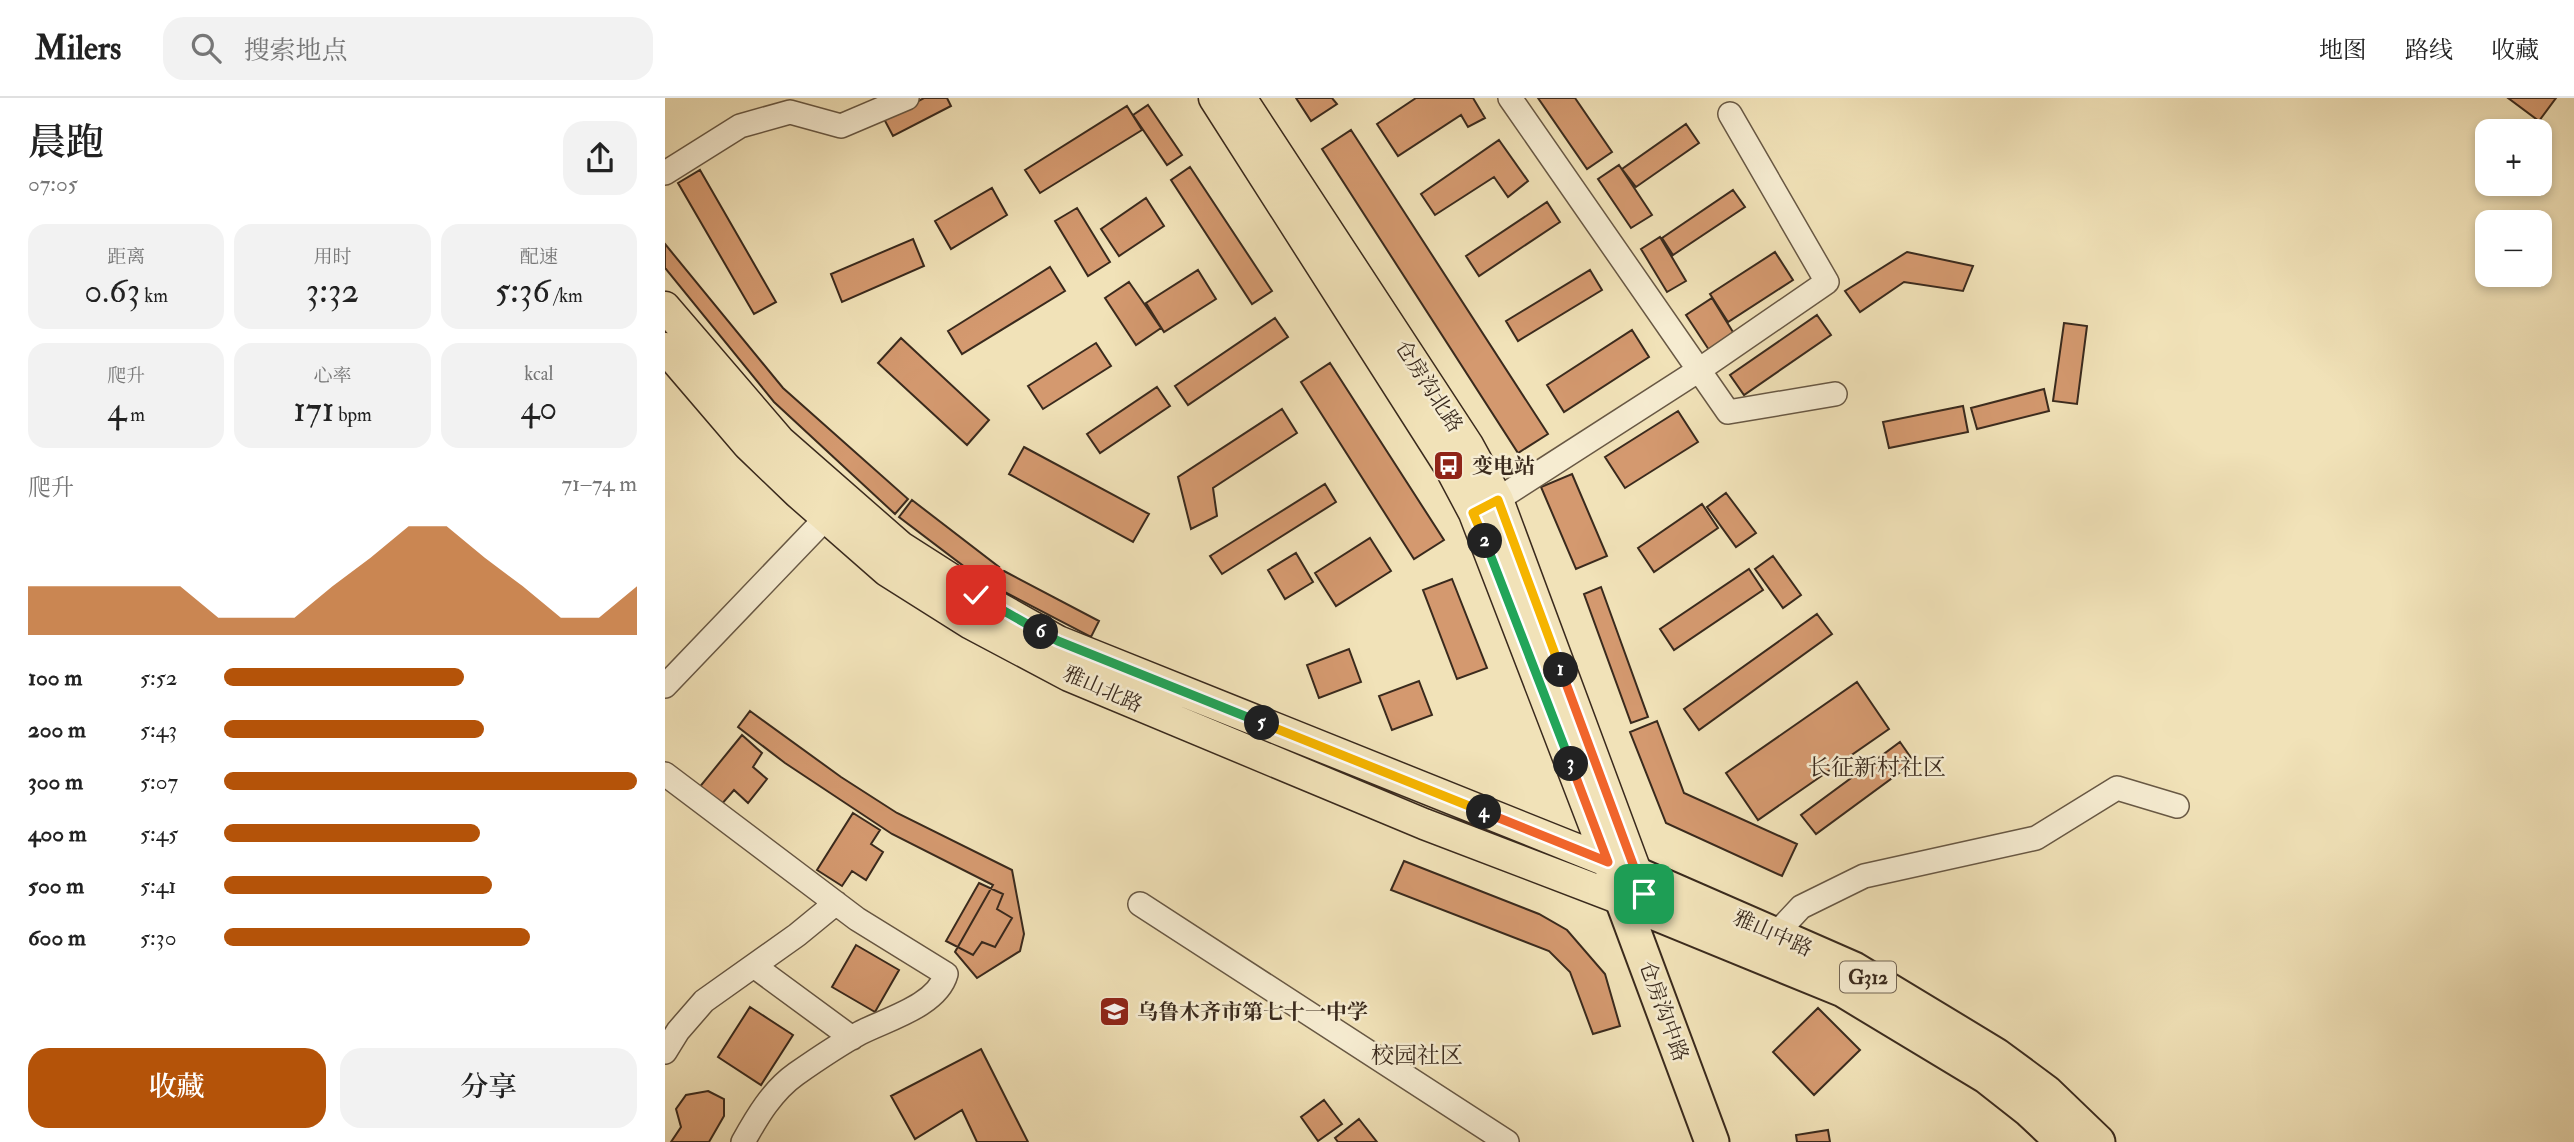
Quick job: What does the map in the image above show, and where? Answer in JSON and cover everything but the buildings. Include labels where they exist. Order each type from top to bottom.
[{"type":"highway","name":"雅山中路","points":[[1630,887],[1775,935],[1854,969],[1996,1055],[2046,1092],[2098,1142]]},
{"type":"highway","name":"雅山中路","points":[[1630,887],[1843,990],[1987,1077],[2029,1110],[2063,1142]]},
{"type":"highway","name":"仓房沟中路","points":[[1630,887],[1712,1142]]},
{"type":"highway","name":"仓房沟中路","points":[[1630,887],[1735,1142]]},
{"type":"main road","name":"仓房沟北路","points":[[1214,98],[1449,466],[1486,507]]},
{"type":"main road","name":"仓房沟北路","points":[[1241,98],[1468,445],[1486,507],[1630,887]]},
{"type":"main road","name":"雅山北路","points":[[665,307],[780,441],[901,547],[976,595],[1058,641],[1630,887]]},
{"type":"main road","name":"雅山北路","points":[[665,348],[748,445],[826,518],[887,571],[971,624],[1069,676],[1424,824],[1630,887]]},
{"type":"street","points":[[665,173],[740,126],[790,112],[841,126],[907,98]]},
{"type":"street","points":[[1510,98],[1728,412],[1835,394]]},
{"type":"street","points":[[1486,507],[1699,370],[1827,282],[1730,114]]},
{"type":"street","points":[[665,686],[826,518]]},
{"type":"street","points":[[665,774],[857,919],[946,974],[943,985],[922,1002],[852,1038],[793,1076],[760,1111],[743,1142]]},
{"type":"street","points":[[1775,935],[1801,907],[1864,876],[2036,838],[2117,788],[2176,806]]},
{"type":"street","points":[[665,1052],[678,1031],[704,1001],[797,935],[835,903]]},
{"type":"street","points":[[1140,904],[1507,1142]]},
{"type":"street","points":[[754,966],[852,1038]]},
{"type":"place","name":"变电站","points":[[1449,466]]},
{"type":"place","name":"乌鲁木齐市第七十一中学","points":[[1114,1012]]},
{"type":"district","name":"长征新村社区","points":[[1877,767]]},
{"type":"district","name":"校园社区","points":[[1417,1055]]},
{"type":"route","points":[[976,595],[1058,641],[1608,862],[1473,513],[1498,500],[1644,894]]}]
